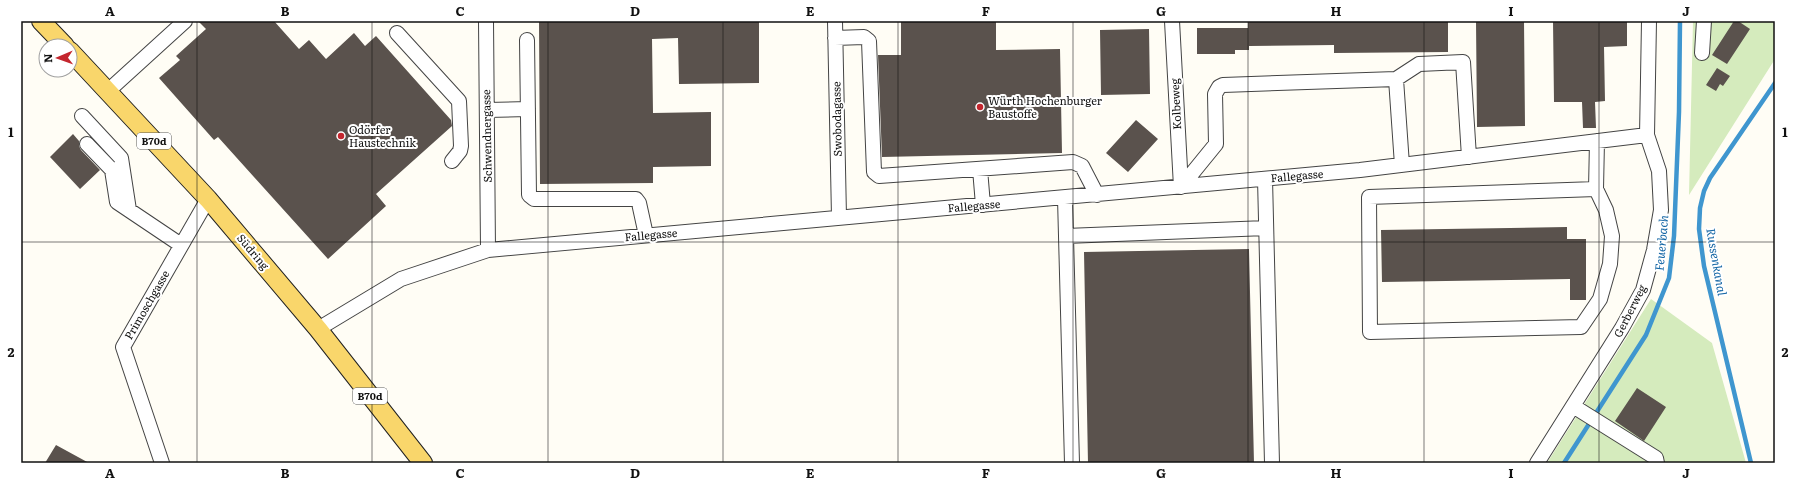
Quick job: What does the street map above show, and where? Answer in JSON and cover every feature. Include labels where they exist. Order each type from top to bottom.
[{"type":"main road","points":[[41,21],[57,38]]},
{"type":"main road","name":"Südring","points":[[78,59],[208,199],[318,329],[423,463]]},
{"type":"street","points":[[108,91],[185,21]]},
{"type":"street","name":"Schwendnergasse","points":[[486,21],[488,250]]},
{"type":"street","name":"Swobodagasse","points":[[835,21],[839,217]]},
{"type":"street","name":"Kolbeweg","points":[[1172,21],[1181,187]]},
{"type":"street","name":"Gerberweg","points":[[1538,463],[1579,410],[1643,290],[1654,250],[1661,210],[1659,171],[1647,135],[1649,21]]},
{"type":"street","points":[[1702,53],[1704,21]]},
{"type":"street","points":[[398,33],[460,101],[462,146],[452,161]]},
{"type":"street","points":[[835,38],[864,37],[869,41],[874,172],[876,175],[1078,163],[1082,166],[1097,195]]},
{"type":"street","points":[[526,40],[530,198],[534,200],[636,198],[639,203],[646,235]]},
{"type":"street","points":[[1181,187],[1216,144],[1215,94],[1219,87],[1223,85],[1396,79],[1420,64],[1464,62],[1469,157]]},
{"type":"street","points":[[1396,79],[1402,165]]},
{"type":"street","points":[[487,110],[528,109]]},
{"type":"street","points":[[82,116],[121,158],[130,210]]},
{"type":"street","name":"Fallegasse","points":[[318,329],[401,279],[488,250],[1265,179],[1402,165],[1647,135]]},
{"type":"street","points":[[1596,189],[1369,197],[1370,332],[1581,327],[1600,299],[1610,264],[1612,236],[1606,210],[1596,189],[1598,141]]},
{"type":"street","points":[[87,144],[112,170],[117,202],[181,245]]},
{"type":"street","points":[[980,169],[983,205]]},
{"type":"street","points":[[1265,179],[1272,463]]},
{"type":"street","points":[[1064,198],[1072,463]]},
{"type":"street","name":"Primoschgasse","points":[[162,463],[123,347],[208,199]]},
{"type":"street","points":[[1066,236],[1266,228]]},
{"type":"street","points":[[1579,410],[1656,458],[1657,463]]},
{"type":"green space","points":[[1693,21],[1775,21],[1775,59],[1689,195]]},
{"type":"green space","points":[[1651,299],[1712,343],[1746,463],[1547,463]]},
{"type":"building","name":"Odörfer Haustechnik","points":[[198,21],[274,21],[299,49],[309,40],[326,59],[354,33],[365,46],[376,36],[451,120],[452,126],[376,194],[386,206],[328,259],[218,137],[214,140],[159,78],[180,60],[176,56],[206,29]]},
{"type":"building","points":[[539,21],[759,21],[759,83],[679,84],[678,38],[652,39],[653,113],[711,112],[711,166],[653,167],[653,183],[540,184]]},
{"type":"building","points":[[901,21],[996,21],[996,50],[1060,49],[1062,153],[882,157],[878,55],[901,55]]},
{"type":"building","points":[[1248,21],[1448,21],[1448,52],[1334,53],[1334,45],[1249,46],[1249,50],[1235,50],[1235,54],[1197,54],[1197,28],[1248,28]]},
{"type":"building","points":[[1476,21],[1524,21],[1525,126],[1477,127]]},
{"type":"building","points":[[1553,21],[1627,21],[1627,46],[1604,47],[1605,101],[1595,102],[1596,128],[1583,128],[1582,102],[1554,102]]},
{"type":"building","points":[[1734,21],[1738,21],[1750,29],[1727,64],[1712,55]]},
{"type":"building","points":[[1149,29],[1150,94],[1101,95],[1100,30]]},
{"type":"building","points":[[1717,68],[1730,76],[1723,86],[1720,84],[1716,91],[1706,85]]},
{"type":"building","points":[[1136,120],[1158,139],[1128,172],[1106,153]]},
{"type":"building","points":[[73,134],[79,141],[81,150],[100,170],[80,189],[50,157]]},
{"type":"building","points":[[1567,227],[1567,239],[1586,239],[1586,300],[1570,300],[1570,279],[1382,282],[1381,230]]},
{"type":"building","points":[[1249,249],[1254,463],[1088,463],[1084,252]]},
{"type":"building","points":[[1637,388],[1666,407],[1644,441],[1615,421]]},
{"type":"building","points":[[56,445],[89,463],[45,463]]},
{"type":"waterway","name":"Feuerbach","points":[[1564,463],[1646,335],[1669,278],[1674,236],[1679,112],[1680,21]]},
{"type":"waterway","name":"Russenkanal","points":[[1751,463],[1704,266],[1699,229],[1700,208],[1704,191],[1710,178],[1775,83]]},
{"type":"place","name":"Würth Hochenburger Baustoffe","points":[[980,107]]},
{"type":"place","name":"Odörfer Haustechnik","points":[[341,136]]}]
